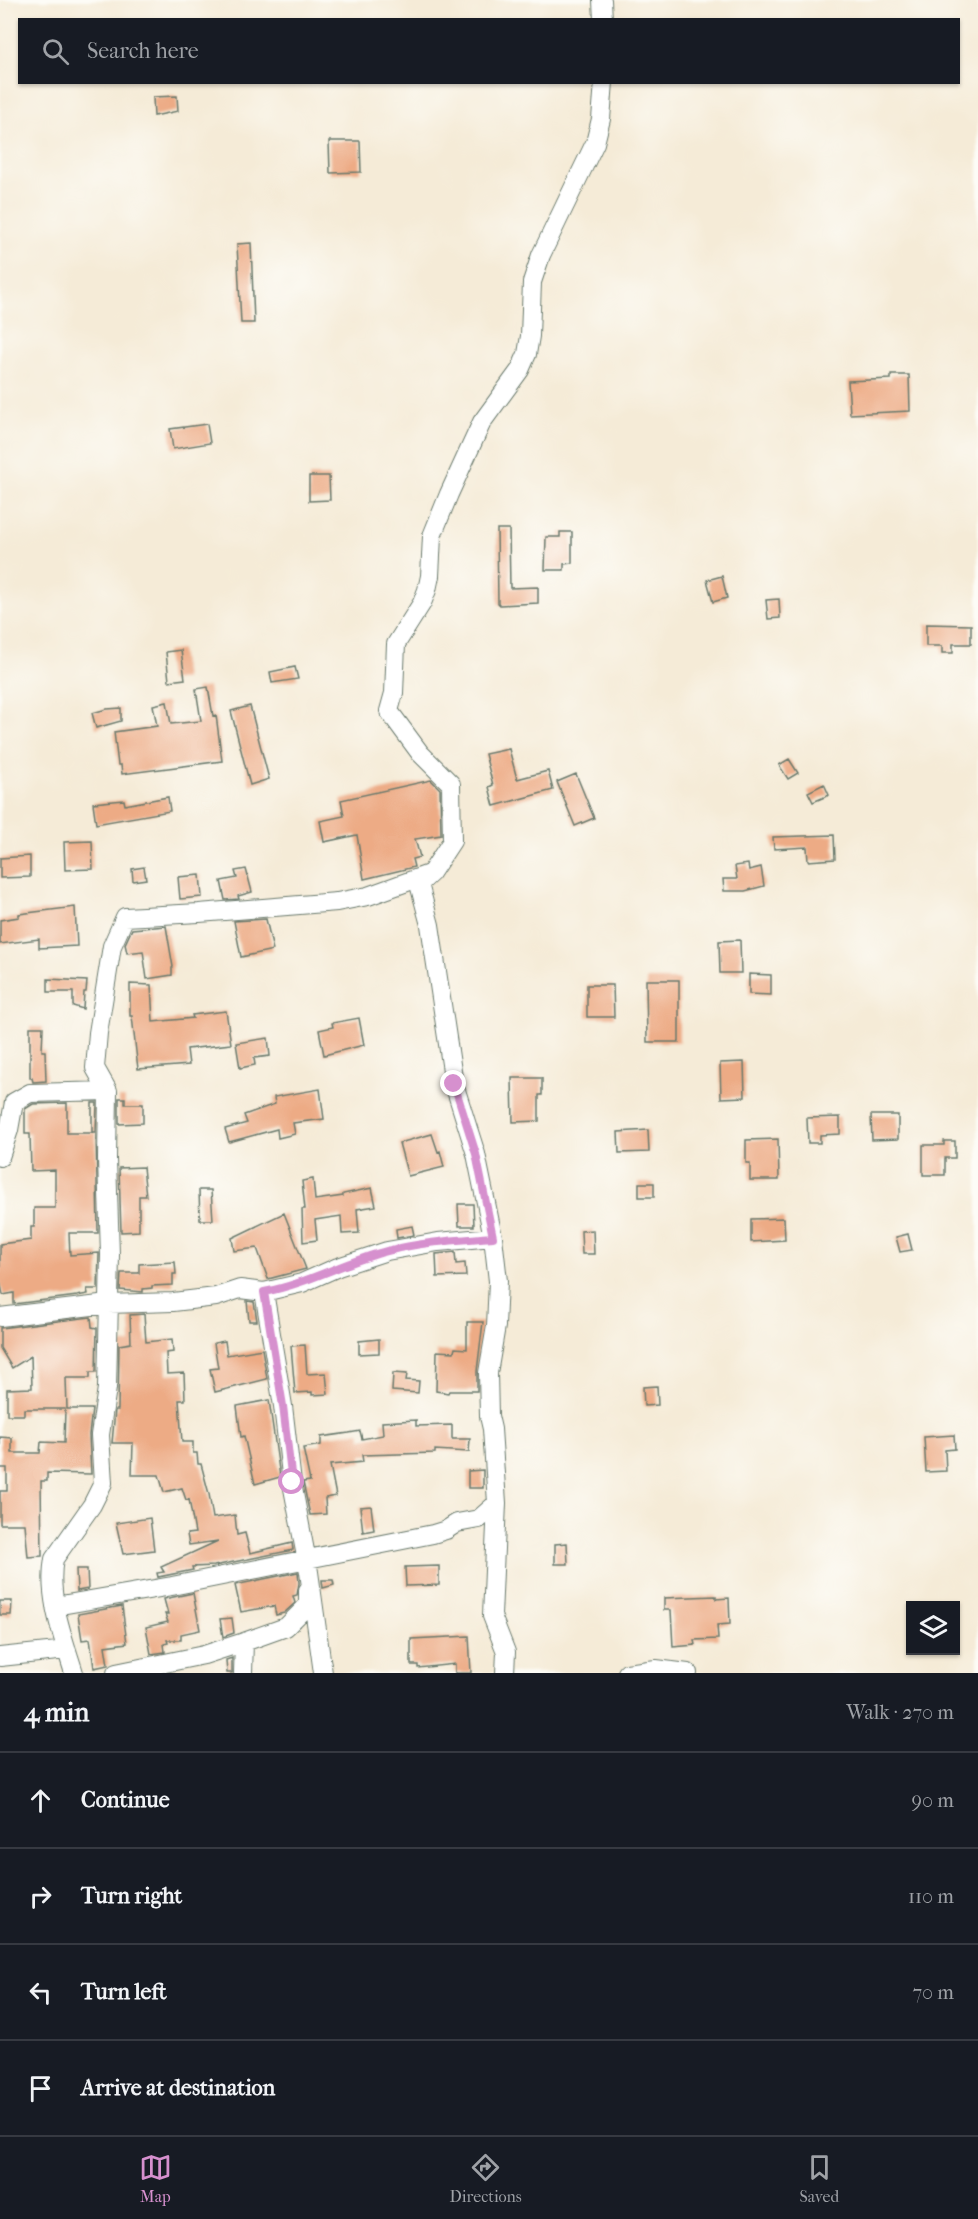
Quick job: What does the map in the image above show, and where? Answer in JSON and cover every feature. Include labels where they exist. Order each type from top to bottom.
[{"type":"street","points":[[602,0],[603,18]]},
{"type":"street","points":[[505,1673],[506,1652],[492,1616],[497,1503],[488,1383],[498,1292],[493,1237],[476,1154],[454,1084],[430,925],[419,884],[431,873],[452,841],[451,784],[420,753],[388,711],[394,693],[396,644],[422,603],[427,590],[432,536],[482,422],[520,370],[530,336],[532,282],[541,255],[595,144],[601,119],[604,84]]},
{"type":"street","points":[[74,1673],[55,1606],[52,1574],[54,1559],[93,1505],[103,1484],[100,1435],[107,1388],[110,1255],[107,1159],[108,1091],[95,1068],[98,1033],[112,946],[125,917],[337,902],[368,896],[431,873]]},
{"type":"street","points":[[0,1157],[9,1130],[14,1102],[30,1094],[108,1091]]},
{"type":"street","points":[[0,1317],[108,1304],[173,1302],[216,1296],[240,1289],[264,1292],[302,1283],[338,1267],[387,1251],[438,1242],[493,1237]]},
{"type":"street","points":[[264,1292],[323,1673]]},
{"type":"street","points":[[55,1606],[308,1565],[446,1530],[457,1523],[479,1519],[497,1503]]},
{"type":"street","points":[[116,1673],[204,1655],[286,1627],[308,1605],[308,1565]]},
{"type":"street","points":[[243,1673],[244,1642]]},
{"type":"street","points":[[0,1657],[67,1650]]},
{"type":"street","points":[[627,1673],[656,1670],[688,1673]]},
{"type":"building","points":[[177,96],[178,111],[154,116],[153,97]]},
{"type":"building","points":[[329,141],[360,141],[361,172],[330,173]]},
{"type":"building","points":[[251,243],[254,323],[241,323],[237,244]]},
{"type":"building","points":[[891,375],[909,375],[910,411],[850,414],[848,381],[891,379]]},
{"type":"building","points":[[207,424],[210,443],[173,449],[170,429]]},
{"type":"building","points":[[309,476],[329,476],[330,500],[309,501]]},
{"type":"building","points":[[497,529],[509,529],[510,588],[538,587],[538,603],[500,605],[498,603]]},
{"type":"building","points":[[560,532],[572,532],[572,563],[564,564],[564,570],[545,570],[546,537],[560,537]]},
{"type":"building","points":[[722,576],[727,598],[713,602],[707,580]]},
{"type":"building","points":[[779,599],[780,618],[768,619],[766,600]]},
{"type":"building","points":[[926,624],[971,625],[971,644],[953,644],[953,653],[942,653],[942,646],[926,646]]},
{"type":"building","points":[[181,650],[185,679],[169,681],[166,652]]},
{"type":"building","points":[[295,667],[298,679],[272,683],[270,672]]},
{"type":"building","points":[[208,687],[213,716],[216,715],[222,761],[122,774],[121,765],[118,765],[114,732],[157,726],[153,705],[167,702],[171,724],[201,721],[196,689]]},
{"type":"building","points":[[250,706],[269,779],[250,785],[231,711]]},
{"type":"building","points":[[121,708],[121,721],[96,728],[92,713]]},
{"type":"building","points":[[509,749],[517,779],[548,771],[553,790],[494,806],[489,787],[493,785],[485,754]]},
{"type":"building","points":[[789,759],[798,773],[788,779],[779,765]]},
{"type":"building","points":[[576,774],[594,818],[575,826],[557,782]]},
{"type":"building","points":[[431,780],[440,789],[441,835],[415,839],[420,857],[412,859],[414,867],[364,879],[357,835],[324,842],[320,821],[344,816],[341,800]]},
{"type":"building","points":[[824,784],[829,795],[813,802],[808,792]]},
{"type":"building","points":[[168,797],[170,811],[96,824],[93,803],[124,800],[125,805]]},
{"type":"building","points":[[834,835],[835,859],[808,861],[807,847],[774,849],[773,837]]},
{"type":"building","points":[[92,841],[93,869],[65,870],[64,842]]},
{"type":"building","points":[[30,856],[30,877],[0,878],[0,858]]},
{"type":"building","points":[[748,864],[749,870],[761,867],[764,886],[745,891],[724,891],[723,879],[737,879],[735,866]]},
{"type":"building","points":[[144,867],[146,879],[133,881],[132,869]]},
{"type":"building","points":[[246,869],[252,892],[238,896],[239,899],[225,900],[221,881],[237,878],[235,871]]},
{"type":"building","points":[[200,875],[202,897],[180,899],[178,877]]},
{"type":"building","points":[[75,907],[77,946],[39,948],[39,939],[0,944],[0,920],[19,917],[19,914]]},
{"type":"building","points":[[266,919],[273,950],[241,957],[234,921]]},
{"type":"building","points":[[166,926],[173,967],[172,975],[147,979],[143,951],[127,953],[125,944],[132,929]]},
{"type":"building","points":[[740,940],[741,973],[720,973],[719,941]]},
{"type":"building","points":[[749,974],[771,975],[771,995],[749,994]]},
{"type":"building","points":[[48,979],[87,981],[83,1009],[73,1006],[73,992],[48,992]]},
{"type":"building","points":[[646,980],[679,980],[679,1042],[647,1042]]},
{"type":"building","points":[[130,984],[151,985],[153,1022],[193,1018],[192,1015],[226,1011],[231,1044],[187,1049],[189,1065],[138,1069],[132,1016],[130,1016]]},
{"type":"building","points":[[587,985],[613,985],[614,1017],[587,1017]]},
{"type":"building","points":[[359,1018],[364,1045],[324,1055],[319,1030],[333,1027],[332,1023]]},
{"type":"building","points":[[30,1027],[43,1027],[42,1051],[45,1051],[46,1081],[33,1082],[30,1078]]},
{"type":"building","points":[[268,1038],[270,1056],[254,1058],[255,1065],[240,1068],[236,1043]]},
{"type":"building","points":[[744,1062],[745,1097],[721,1098],[720,1063]]},
{"type":"building","points":[[512,1078],[542,1078],[542,1095],[539,1095],[539,1121],[513,1122]]},
{"type":"building","points":[[320,1089],[324,1119],[293,1123],[295,1134],[278,1138],[277,1129],[229,1142],[225,1129],[247,1123],[244,1115],[275,1104],[274,1097]]},
{"type":"building","points":[[119,1098],[125,1098],[125,1104],[143,1104],[143,1123],[119,1124]]},
{"type":"building","points":[[67,1103],[67,1133],[96,1133],[98,1233],[69,1233],[70,1255],[99,1253],[98,1289],[87,1289],[88,1294],[77,1296],[14,1304],[14,1293],[3,1295],[0,1281],[0,1244],[31,1240],[34,1208],[55,1208],[55,1170],[31,1171],[30,1134],[25,1134],[25,1109],[33,1104]]},
{"type":"building","points":[[92,1103],[97,1103],[96,1132],[92,1132]]},
{"type":"building","points":[[871,1115],[898,1115],[898,1139],[872,1140]]},
{"type":"building","points":[[840,1117],[840,1134],[820,1135],[820,1143],[808,1143],[807,1118]]},
{"type":"building","points":[[648,1130],[649,1152],[619,1153],[618,1132]]},
{"type":"building","points":[[432,1134],[444,1167],[408,1176],[399,1143]]},
{"type":"building","points":[[778,1139],[779,1180],[750,1180],[750,1163],[746,1163],[746,1140]]},
{"type":"building","points":[[944,1141],[955,1141],[955,1158],[945,1158],[945,1175],[923,1175],[923,1145],[944,1145]]},
{"type":"building","points":[[143,1167],[146,1196],[139,1196],[139,1231],[121,1232],[119,1168]]},
{"type":"building","points":[[313,1179],[315,1200],[343,1196],[343,1194],[372,1188],[376,1206],[357,1209],[359,1233],[342,1234],[341,1216],[315,1220],[317,1240],[303,1242],[302,1209],[305,1209],[302,1181]]},
{"type":"building","points":[[639,1183],[654,1183],[654,1197],[639,1197]]},
{"type":"building","points":[[199,1190],[211,1190],[213,1220],[200,1220]]},
{"type":"building","points":[[458,1204],[473,1204],[474,1226],[459,1226]]},
{"type":"building","points":[[284,1213],[306,1269],[268,1279],[257,1248],[234,1251],[232,1238]]},
{"type":"building","points":[[784,1218],[785,1240],[751,1242],[751,1219]]},
{"type":"building","points":[[412,1226],[414,1235],[397,1238],[396,1229]]},
{"type":"building","points":[[593,1230],[594,1254],[582,1254],[581,1231]]},
{"type":"building","points":[[908,1234],[912,1250],[900,1252],[896,1237]]},
{"type":"building","points":[[455,1252],[456,1264],[465,1263],[466,1276],[437,1277],[436,1254]]},
{"type":"building","points":[[175,1262],[176,1274],[173,1274],[173,1285],[152,1286],[152,1288],[143,1289],[143,1292],[120,1290],[121,1273],[139,1273],[139,1264]]},
{"type":"building","points":[[247,1301],[254,1302],[257,1321],[249,1321]]},
{"type":"building","points":[[144,1314],[146,1342],[172,1339],[173,1352],[166,1353],[167,1374],[184,1373],[185,1400],[179,1400],[182,1442],[193,1442],[193,1453],[197,1453],[198,1464],[201,1464],[213,1518],[235,1515],[237,1535],[245,1533],[250,1553],[292,1543],[293,1550],[214,1566],[192,1567],[193,1570],[158,1577],[157,1573],[164,1572],[161,1567],[218,1541],[189,1545],[187,1534],[195,1533],[189,1499],[186,1500],[182,1488],[164,1492],[159,1475],[132,1475],[133,1443],[112,1443],[115,1410],[118,1410],[119,1345],[131,1343],[130,1315]]},
{"type":"building","points":[[91,1317],[92,1327],[97,1328],[96,1372],[90,1372],[90,1378],[66,1378],[67,1409],[92,1409],[89,1435],[91,1474],[47,1473],[47,1481],[41,1481],[42,1556],[28,1557],[25,1524],[0,1524],[0,1491],[7,1491],[7,1468],[0,1468],[0,1437],[12,1438],[12,1453],[40,1453],[41,1442],[64,1443],[65,1409],[24,1409],[24,1415],[7,1415],[7,1389],[32,1388],[31,1356],[12,1368],[0,1348],[0,1328]]},
{"type":"building","points":[[467,1322],[483,1322],[477,1391],[449,1391],[448,1393],[436,1391],[437,1351],[454,1352],[455,1348],[467,1349]]},
{"type":"building","points":[[379,1339],[379,1353],[359,1354],[359,1341]]},
{"type":"building","points":[[225,1341],[227,1355],[262,1349],[267,1379],[215,1392],[210,1369],[218,1368],[214,1343]]},
{"type":"building","points":[[305,1345],[307,1374],[326,1373],[328,1394],[295,1393],[291,1346]]},
{"type":"building","points":[[393,1373],[407,1374],[406,1380],[419,1381],[418,1393],[392,1391]]},
{"type":"building","points":[[657,1386],[658,1405],[644,1406],[643,1387]]},
{"type":"building","points":[[269,1400],[280,1477],[255,1484],[244,1436],[241,1437],[237,1406]]},
{"type":"building","points":[[416,1420],[416,1426],[452,1425],[452,1439],[470,1439],[469,1452],[435,1450],[435,1453],[362,1455],[363,1462],[330,1465],[336,1496],[325,1498],[326,1514],[310,1515],[303,1482],[310,1481],[303,1448],[321,1445],[321,1437],[360,1431],[362,1439],[383,1435],[382,1422]]},
{"type":"building","points":[[954,1435],[955,1449],[945,1450],[946,1471],[926,1472],[924,1437]]},
{"type":"building","points":[[483,1470],[483,1488],[468,1488],[468,1471]]},
{"type":"building","points":[[371,1506],[374,1530],[363,1532],[360,1507]]},
{"type":"building","points":[[150,1518],[154,1550],[123,1554],[116,1523]]},
{"type":"building","points":[[567,1543],[568,1564],[555,1564],[555,1544]]},
{"type":"building","points":[[439,1566],[439,1585],[406,1586],[405,1567]]},
{"type":"building","points":[[76,1569],[87,1569],[88,1589],[77,1591]]},
{"type":"building","points":[[298,1572],[297,1595],[293,1596],[295,1603],[284,1613],[276,1615],[274,1606],[241,1612],[235,1585]]},
{"type":"building","points":[[322,1580],[333,1580],[334,1585],[323,1588]]},
{"type":"building","points":[[193,1593],[200,1630],[181,1634],[181,1640],[167,1640],[168,1643],[164,1644],[165,1652],[151,1654],[146,1627],[168,1622],[164,1599]]},
{"type":"building","points":[[716,1596],[716,1599],[729,1598],[730,1624],[717,1625],[718,1639],[694,1640],[695,1645],[673,1647],[671,1610],[664,1610],[664,1598]]},
{"type":"building","points":[[0,1601],[12,1601],[11,1615],[0,1615]]},
{"type":"building","points":[[122,1606],[127,1643],[105,1646],[108,1665],[94,1668],[90,1639],[82,1640],[78,1614]]},
{"type":"building","points":[[232,1618],[234,1633],[223,1637],[220,1619]]},
{"type":"building","points":[[469,1636],[471,1673],[455,1673],[455,1664],[418,1668],[418,1665],[411,1665],[411,1639]]},
{"type":"building","points":[[232,1658],[232,1673],[227,1673],[226,1660]]},
{"type":"route","points":[[292,1482],[283,1406],[264,1292],[302,1283],[338,1267],[387,1251],[438,1242],[493,1237],[476,1154],[454,1084]]}]
